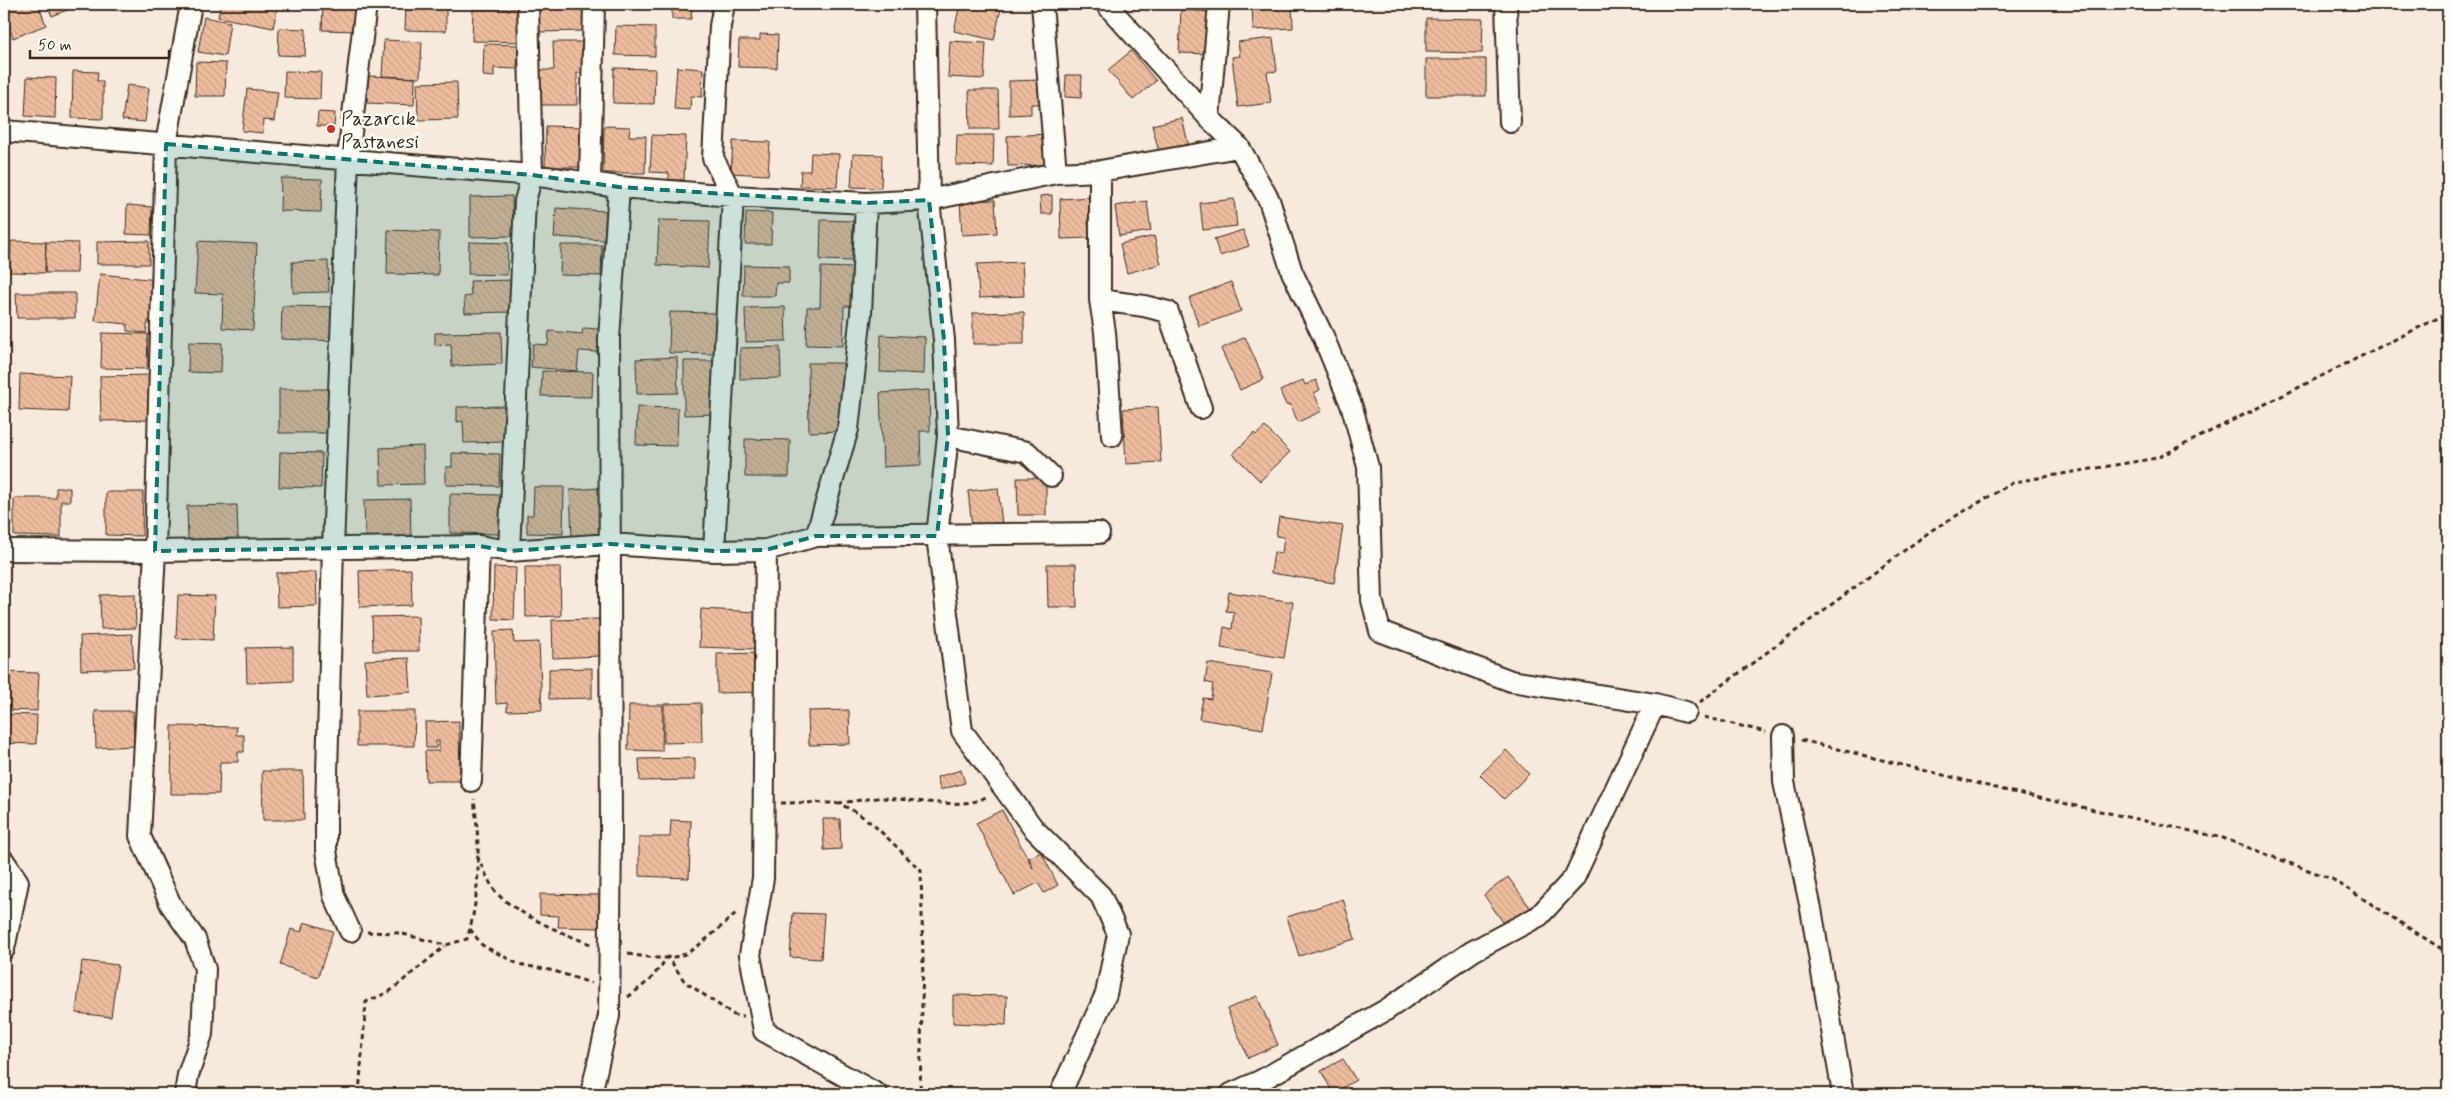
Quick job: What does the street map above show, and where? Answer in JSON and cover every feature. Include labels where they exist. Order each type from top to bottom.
[{"type":"street","points":[[185,1094],[188,1075],[202,1034],[205,970],[195,938],[170,906],[140,836],[155,551],[166,144],[191,4]]},
{"type":"street","points":[[350,931],[334,896],[326,851],[332,548],[348,158],[366,4]]},
{"type":"street","points":[[509,551],[525,201],[532,175],[528,4]]},
{"type":"street","points":[[590,182],[594,4]]},
{"type":"street","points":[[714,551],[733,196],[713,158],[720,26],[724,4]]},
{"type":"street","points":[[925,4],[929,200],[944,340],[948,436],[937,536],[962,731],[1033,828],[1101,896],[1118,934],[1106,994],[1060,1094]]},
{"type":"street","points":[[1042,4],[1056,173]]},
{"type":"street","points":[[1106,4],[1209,118],[1239,147],[1269,200],[1292,272],[1323,336],[1352,407],[1368,467],[1372,600],[1380,631],[1511,682],[1655,704],[1686,712]]},
{"type":"street","points":[[1209,118],[1219,4]]},
{"type":"street","points":[[1506,4],[1510,122]]},
{"type":"street","points":[[4,131],[348,158],[532,175],[620,187],[733,196],[866,203],[929,200],[1056,173],[1100,171],[1239,147]]},
{"type":"street","points":[[1100,171],[1100,300],[1105,332],[1112,436]]},
{"type":"street","points":[[591,1094],[609,1011],[609,339],[620,187]]},
{"type":"street","points":[[816,536],[848,429],[861,313],[866,203]]},
{"type":"street","points":[[1100,300],[1144,306],[1168,312],[1201,408]]},
{"type":"street","points":[[948,436],[1027,452],[1051,476]]},
{"type":"street","points":[[4,550],[155,551],[480,546],[509,551],[610,544],[714,551],[766,550],[816,536],[1099,533]]},
{"type":"street","points":[[471,781],[480,546]]},
{"type":"street","points":[[766,550],[763,878],[750,955],[764,1031],[877,1094]]},
{"type":"street","points":[[1231,1094],[1260,1081],[1386,1010],[1473,951],[1539,916],[1574,878],[1655,704]]},
{"type":"street","points":[[1783,736],[1784,782],[1811,910],[1843,1094]]},
{"type":"street","points":[[4,861],[18,882],[4,949]]},
{"type":"path","points":[[1686,712],[1932,530],[2014,482],[2157,458],[2448,313]]},
{"type":"path","points":[[1686,712],[2008,791],[2223,838],[2332,879],[2448,954]]},
{"type":"path","points":[[359,1094],[366,1002],[390,992],[446,945],[467,938],[475,913],[477,856],[477,826],[471,781]]},
{"type":"path","points":[[763,802],[838,803],[876,798],[913,799],[946,804],[979,802],[1001,784]]},
{"type":"path","points":[[838,803],[886,835],[906,858],[921,870],[923,960],[920,1094]]},
{"type":"path","points":[[477,856],[496,891],[521,911],[569,936],[610,950],[653,958],[681,956],[712,934],[740,910],[760,901]]},
{"type":"path","points":[[470,928],[482,945],[518,964],[554,971],[609,989]]},
{"type":"path","points":[[350,931],[399,933],[446,945]]},
{"type":"path","points":[[609,1011],[650,980],[668,957]]},
{"type":"path","points":[[668,957],[685,982],[716,1004],[734,1015],[762,1018]]},
{"type":"highlighted area","points":[[166,144],[532,175],[619,187],[866,203],[929,200],[944,340],[948,436],[937,536],[816,536],[766,550],[714,551],[610,544],[509,551],[479,546],[155,551]]},
{"type":"building","points":[[9,4],[38,4],[46,25],[13,38],[4,13],[4,7]]},
{"type":"building","points":[[47,4],[82,4],[52,16]]},
{"type":"building","points":[[221,4],[278,4],[273,28],[218,17]]},
{"type":"building","points":[[323,4],[362,4],[357,31],[322,30]]},
{"type":"building","points":[[537,4],[585,4],[585,31],[538,32]]},
{"type":"building","points":[[672,4],[706,4],[706,8],[692,8],[691,19],[672,19]]},
{"type":"building","points":[[960,4],[1002,4],[994,40],[954,31]]},
{"type":"building","points":[[1252,4],[1292,4],[1293,28],[1253,30]]},
{"type":"building","points":[[406,5],[446,5],[446,31],[405,30]]},
{"type":"building","points":[[473,9],[525,9],[525,42],[472,41]]},
{"type":"building","points":[[1181,10],[1212,12],[1211,54],[1179,53]]},
{"type":"building","points":[[204,17],[230,22],[225,56],[198,52]]},
{"type":"building","points":[[1426,18],[1483,19],[1482,53],[1426,52]]},
{"type":"building","points":[[616,26],[655,27],[655,56],[615,55]]},
{"type":"building","points":[[279,28],[306,29],[305,56],[278,55]]},
{"type":"building","points":[[760,34],[778,35],[777,68],[738,67],[739,40],[760,40]]},
{"type":"building","points":[[1273,38],[1277,71],[1267,72],[1271,103],[1238,107],[1232,57],[1240,56],[1238,42]]},
{"type":"building","points":[[384,40],[422,42],[420,78],[382,76]]},
{"type":"building","points":[[950,41],[986,43],[984,79],[948,77]]},
{"type":"building","points":[[553,42],[590,42],[590,73],[577,73],[577,105],[536,105],[536,70],[554,70]]},
{"type":"building","points":[[484,44],[518,45],[517,69],[494,68],[494,77],[483,76]]},
{"type":"building","points":[[1131,51],[1156,81],[1133,100],[1108,70]]},
{"type":"building","points":[[1426,59],[1486,59],[1486,96],[1426,96]]},
{"type":"building","points":[[196,62],[226,63],[225,96],[195,96]]},
{"type":"building","points":[[677,67],[703,69],[702,97],[691,96],[690,110],[674,109]]},
{"type":"building","points":[[614,68],[655,69],[654,104],[613,103]]},
{"type":"building","points":[[73,71],[98,72],[97,81],[103,81],[103,119],[72,118]]},
{"type":"building","points":[[285,71],[321,72],[320,99],[284,98]]},
{"type":"building","points":[[1066,75],[1082,75],[1081,98],[1065,97]]},
{"type":"building","points":[[4,76],[6,76],[7,112],[4,112]]},
{"type":"building","points":[[368,76],[415,78],[414,105],[367,103]]},
{"type":"building","points":[[27,77],[56,78],[55,118],[25,116]]},
{"type":"building","points":[[1041,80],[1042,104],[1031,104],[1031,114],[1009,115],[1009,81]]},
{"type":"building","points":[[457,82],[458,119],[418,120],[417,83]]},
{"type":"building","points":[[127,85],[149,88],[145,122],[122,120]]},
{"type":"building","points":[[247,89],[278,92],[274,121],[264,120],[263,133],[242,131]]},
{"type":"building","points":[[969,90],[998,90],[999,129],[970,129]]},
{"type":"building","points":[[318,112],[335,113],[334,126],[317,126]]},
{"type":"building","points":[[1182,118],[1190,151],[1179,154],[1177,148],[1159,152],[1152,125]]},
{"type":"building","points":[[546,126],[584,127],[583,167],[545,167]]},
{"type":"building","points":[[604,126],[630,127],[629,136],[646,136],[645,173],[603,173]]},
{"type":"building","points":[[1047,134],[1048,165],[1008,166],[1007,136]]},
{"type":"building","points":[[652,135],[686,136],[684,180],[669,180],[669,173],[650,172]]},
{"type":"building","points":[[957,135],[994,135],[993,166],[956,165]]},
{"type":"building","points":[[733,141],[770,142],[768,175],[731,173]]},
{"type":"building","points":[[811,153],[839,154],[837,187],[800,186],[801,171],[810,171]]},
{"type":"building","points":[[853,154],[882,155],[881,188],[851,187]]},
{"type":"building","points":[[281,178],[322,179],[321,212],[280,211]]},
{"type":"building","points":[[1052,195],[1052,214],[1041,214],[1040,196]]},
{"type":"building","points":[[512,196],[513,236],[470,237],[470,197]]},
{"type":"building","points":[[1091,197],[1092,218],[1088,218],[1089,238],[1061,239],[1060,199]]},
{"type":"building","points":[[1234,199],[1237,226],[1203,230],[1200,203]]},
{"type":"building","points":[[995,200],[997,233],[962,235],[960,201]]},
{"type":"building","points":[[1147,201],[1151,231],[1119,236],[1115,206]]},
{"type":"building","points":[[127,205],[152,207],[151,235],[126,234]]},
{"type":"building","points":[[556,208],[606,211],[604,240],[554,237]]},
{"type":"building","points":[[746,212],[772,213],[771,244],[745,244]]},
{"type":"building","points":[[659,220],[710,221],[708,268],[657,265]]},
{"type":"building","points":[[821,220],[853,221],[852,261],[820,260]]},
{"type":"building","points":[[388,230],[439,232],[438,275],[387,274]]},
{"type":"building","points":[[1243,230],[1249,246],[1220,256],[1214,239]]},
{"type":"building","points":[[1154,236],[1161,264],[1127,273],[1120,244]]},
{"type":"building","points":[[11,241],[46,242],[45,273],[10,272]]},
{"type":"building","points":[[149,241],[149,264],[97,264],[97,242]]},
{"type":"building","points":[[198,241],[257,244],[253,330],[222,328],[223,294],[195,293]]},
{"type":"building","points":[[46,242],[78,243],[77,273],[45,273]]},
{"type":"building","points":[[469,242],[508,243],[507,275],[468,274]]},
{"type":"building","points":[[561,245],[602,245],[601,276],[560,275]]},
{"type":"building","points":[[328,261],[329,292],[293,293],[292,262]]},
{"type":"building","points":[[1022,262],[1024,296],[979,298],[977,264]]},
{"type":"building","points":[[744,265],[789,266],[789,283],[776,283],[775,296],[743,296]]},
{"type":"building","points":[[821,267],[854,268],[853,306],[844,306],[843,346],[806,345],[807,307],[820,307]]},
{"type":"building","points":[[100,274],[157,280],[153,322],[148,321],[146,333],[127,331],[127,324],[95,321]]},
{"type":"building","points":[[514,280],[515,312],[465,313],[464,297],[471,296],[470,281]]},
{"type":"building","points":[[1231,282],[1241,311],[1199,326],[1189,298]]},
{"type":"building","points":[[16,293],[75,293],[75,318],[17,318]]},
{"type":"building","points":[[282,306],[338,307],[337,341],[281,339]]},
{"type":"building","points":[[785,307],[786,341],[746,342],[745,308]]},
{"type":"building","points":[[670,312],[716,313],[715,354],[669,353]]},
{"type":"building","points":[[1024,312],[1024,344],[973,344],[973,313]]},
{"type":"building","points":[[583,328],[599,329],[597,352],[579,351],[577,371],[531,367],[533,344],[548,345],[549,331],[582,334]]},
{"type":"building","points":[[501,332],[502,364],[452,366],[451,344],[435,345],[435,333]]},
{"type":"building","points":[[102,333],[148,334],[147,369],[101,368]]},
{"type":"building","points":[[881,335],[925,337],[924,374],[880,372]]},
{"type":"building","points":[[1245,337],[1264,379],[1240,390],[1221,349]]},
{"type":"building","points":[[189,342],[222,343],[221,373],[188,372]]},
{"type":"building","points":[[780,347],[781,378],[740,379],[740,348]]},
{"type":"building","points":[[677,357],[678,393],[637,394],[636,359]]},
{"type":"building","points":[[684,361],[715,361],[716,414],[684,415]]},
{"type":"building","points":[[808,363],[843,363],[844,431],[809,432]]},
{"type":"building","points":[[542,371],[593,372],[592,397],[541,396]]},
{"type":"building","points":[[20,374],[70,376],[68,412],[19,410]]},
{"type":"building","points":[[152,375],[153,420],[101,421],[100,376]]},
{"type":"building","points":[[1303,380],[1305,385],[1316,380],[1320,390],[1314,393],[1322,411],[1298,422],[1290,404],[1286,405],[1280,391]]},
{"type":"building","points":[[279,389],[330,389],[330,433],[279,433]]},
{"type":"building","points":[[929,390],[930,431],[920,431],[921,465],[883,467],[880,393]]},
{"type":"building","points":[[505,406],[506,442],[464,443],[463,421],[457,422],[457,407]]},
{"type":"building","points":[[637,407],[678,408],[677,446],[636,445]]},
{"type":"building","points":[[1158,407],[1161,462],[1126,464],[1123,409]]},
{"type":"building","points":[[1265,427],[1290,452],[1260,481],[1233,454],[1254,433],[1256,435]]},
{"type":"building","points":[[745,439],[790,440],[789,477],[745,477]]},
{"type":"building","points":[[423,446],[424,484],[381,485],[380,448]]},
{"type":"building","points":[[280,452],[322,453],[321,488],[279,487]]},
{"type":"building","points":[[452,453],[500,454],[499,486],[446,485],[446,467],[452,467]]},
{"type":"building","points":[[1017,478],[1046,478],[1046,515],[1018,515]]},
{"type":"building","points":[[534,487],[564,487],[563,534],[527,533],[527,515],[533,515]]},
{"type":"building","points":[[56,488],[70,488],[70,501],[61,501],[61,537],[14,536],[14,498],[56,498]]},
{"type":"building","points":[[601,488],[608,536],[572,538],[570,490]]},
{"type":"building","points":[[998,488],[1002,524],[972,526],[968,491]]},
{"type":"building","points":[[106,492],[143,492],[142,536],[106,535]]},
{"type":"building","points":[[450,494],[500,495],[500,534],[450,533]]},
{"type":"building","points":[[410,499],[411,537],[365,539],[364,500]]},
{"type":"building","points":[[237,505],[238,539],[188,540],[187,506]]},
{"type":"building","points":[[1279,517],[1343,526],[1334,583],[1271,573],[1274,552],[1282,553],[1284,537],[1276,536]]},
{"type":"building","points":[[1047,564],[1076,564],[1077,607],[1048,607]]},
{"type":"building","points":[[494,567],[516,568],[514,620],[493,619]]},
{"type":"building","points":[[525,567],[560,567],[561,616],[526,617]]},
{"type":"building","points":[[411,569],[412,605],[360,607],[359,571]]},
{"type":"building","points":[[316,572],[317,606],[277,607],[276,573]]},
{"type":"building","points":[[1229,592],[1293,602],[1284,658],[1221,648],[1224,627],[1232,629],[1234,612],[1226,611]]},
{"type":"building","points":[[135,594],[136,628],[101,629],[100,595]]},
{"type":"building","points":[[178,595],[215,596],[213,640],[176,638]]},
{"type":"building","points":[[701,609],[757,612],[755,649],[699,647]]},
{"type":"building","points":[[418,616],[419,651],[373,651],[372,617]]},
{"type":"building","points":[[599,619],[600,656],[553,658],[552,620]]},
{"type":"building","points":[[513,630],[514,643],[539,642],[542,710],[507,711],[507,703],[496,704],[494,631]]},
{"type":"building","points":[[132,634],[134,668],[81,670],[80,636]]},
{"type":"building","points":[[293,647],[293,681],[247,683],[246,648]]},
{"type":"building","points":[[762,653],[763,692],[717,693],[717,654]]},
{"type":"building","points":[[409,658],[411,692],[367,695],[365,660]]},
{"type":"building","points":[[1208,663],[1272,673],[1263,729],[1199,719],[1203,698],[1211,699],[1213,684],[1205,682]]},
{"type":"building","points":[[592,668],[592,698],[549,699],[549,669]]},
{"type":"building","points":[[4,672],[39,673],[37,711],[4,710]]},
{"type":"building","points":[[701,703],[702,742],[664,743],[664,704]]},
{"type":"building","points":[[629,705],[663,705],[662,751],[628,750]]},
{"type":"building","points":[[849,710],[850,744],[809,745],[808,711]]},
{"type":"building","points":[[95,711],[133,711],[134,746],[96,748]]},
{"type":"building","points":[[357,711],[415,711],[414,746],[357,746]]},
{"type":"building","points":[[4,714],[37,715],[36,744],[4,743]]},
{"type":"building","points":[[459,721],[460,781],[426,781],[425,751],[439,751],[439,741],[436,741],[436,748],[426,748],[425,722]]},
{"type":"building","points":[[172,726],[237,727],[236,735],[244,735],[244,752],[238,752],[238,762],[220,762],[219,794],[171,794]]},
{"type":"building","points":[[4,746],[8,746],[8,819],[4,819]]},
{"type":"building","points":[[1506,750],[1529,774],[1504,799],[1480,775]]},
{"type":"building","points":[[695,758],[695,780],[640,781],[639,759]]},
{"type":"building","points":[[961,770],[965,783],[940,790],[937,777]]},
{"type":"building","points":[[262,771],[303,771],[304,820],[263,820]]},
{"type":"building","points":[[1002,810],[1033,868],[1029,858],[1041,852],[1058,885],[1044,893],[1038,883],[1014,895],[976,823]]},
{"type":"building","points":[[823,819],[840,819],[841,849],[824,850]]},
{"type":"building","points":[[671,820],[691,821],[689,878],[639,876],[639,837],[670,837]]},
{"type":"building","points":[[1508,877],[1532,910],[1507,928],[1484,895]]},
{"type":"building","points":[[540,894],[600,895],[600,928],[558,927],[559,916],[540,915]]},
{"type":"building","points":[[1343,899],[1355,939],[1299,956],[1287,917]]},
{"type":"building","points":[[793,913],[824,914],[821,959],[790,957]]},
{"type":"building","points":[[304,922],[333,931],[318,977],[280,965],[291,929],[301,932]]},
{"type":"building","points":[[82,961],[118,965],[111,1017],[76,1013]]},
{"type":"building","points":[[953,995],[1007,996],[1006,1025],[953,1023]]},
{"type":"building","points":[[1257,996],[1278,1045],[1248,1058],[1227,1009]]},
{"type":"building","points":[[1343,1059],[1356,1080],[1333,1093],[1321,1071]]},
{"type":"place","name":"Pazarcık Pastanesi","points":[[331,129]]}]
